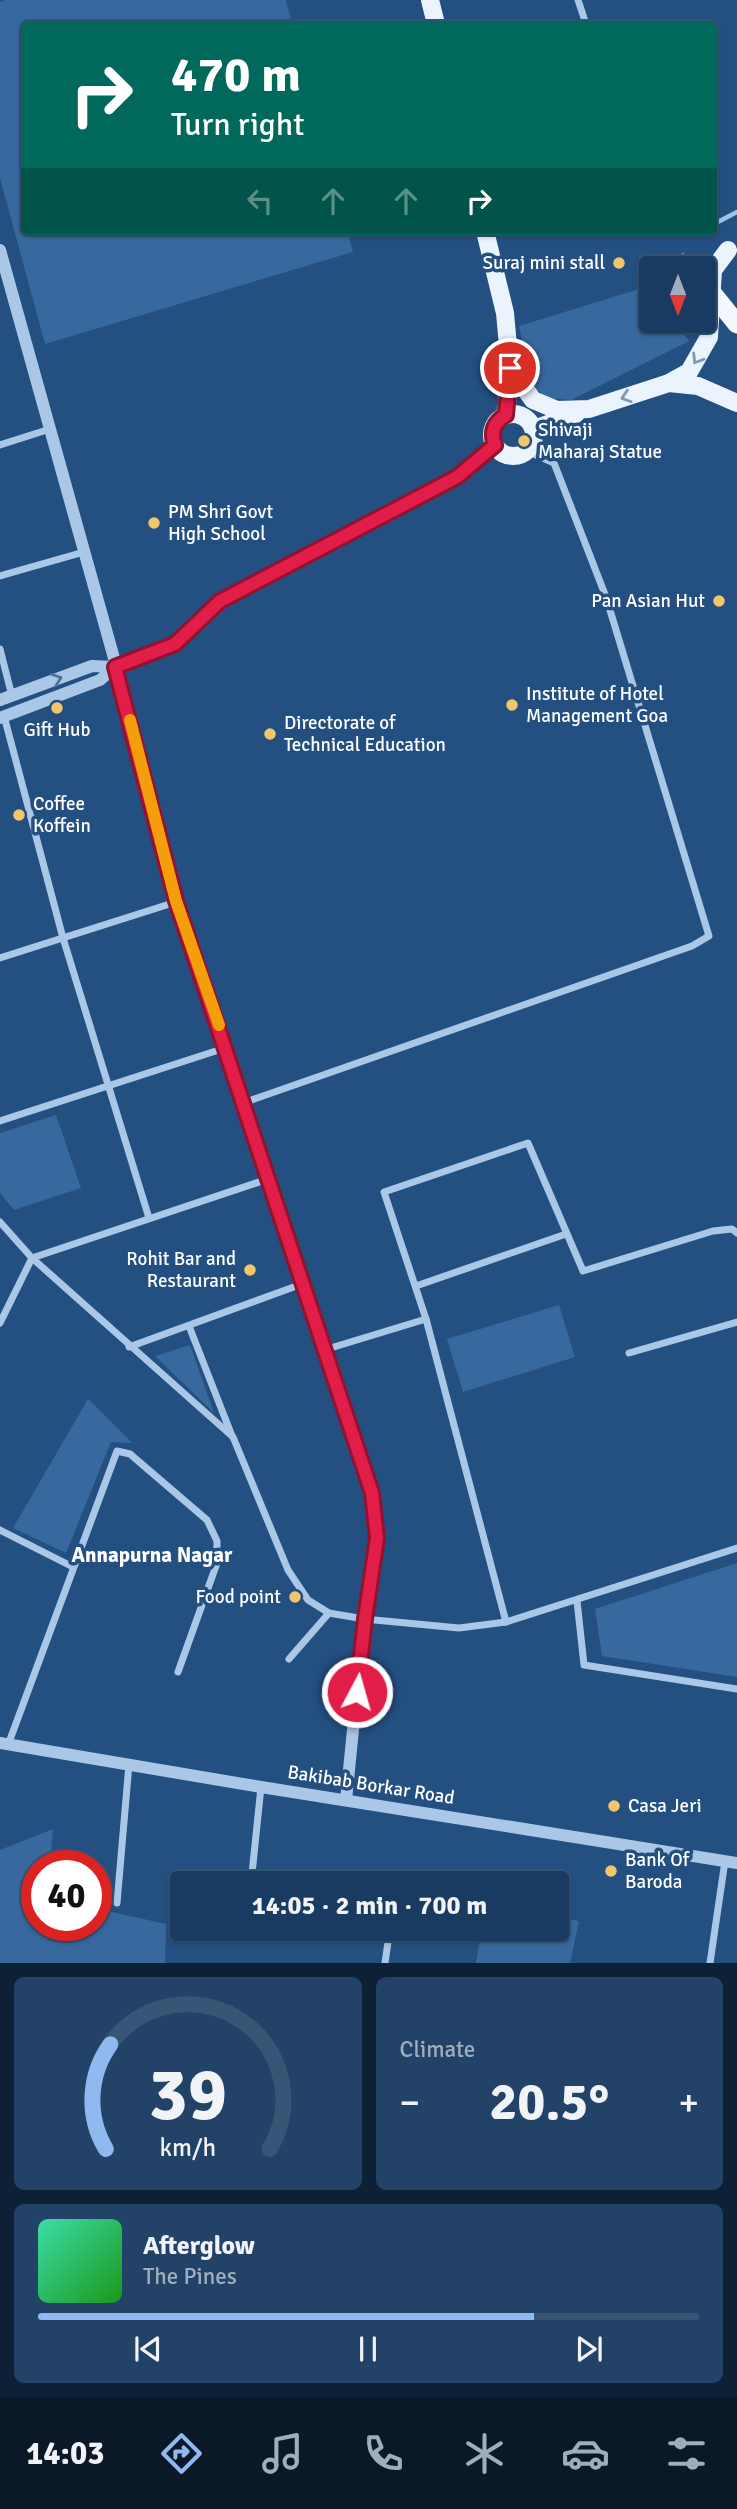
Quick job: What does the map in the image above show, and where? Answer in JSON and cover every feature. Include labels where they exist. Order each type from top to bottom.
[{"type":"highway","points":[[716,297],[737,324]]},
{"type":"main road","points":[[430,0],[435,21]]},
{"type":"main road","points":[[486,235],[505,313],[510,368],[506,415]]},
{"type":"main road","points":[[716,266],[728,250]]},
{"type":"main road","points":[[534,429],[669,383],[689,372],[709,333]]},
{"type":"main road","points":[[510,368],[533,400],[557,410],[589,409]]},
{"type":"main road","points":[[669,383],[698,386],[737,403]]},
{"type":"main road","points":[[512,413],[526,417],[534,429],[534,441],[527,451],[516,456],[498,450],[495,445],[492,431],[495,424],[506,415],[512,413]]},
{"type":"street","points":[[579,0],[585,21]]},
{"type":"street","points":[[0,250],[84,552],[176,901],[372,1493],[377,1538],[365,1619],[346,1800]]},
{"type":"street","points":[[0,445],[50,429]]},
{"type":"street","points":[[149,1219],[63,938],[2,717],[100,680],[115,667],[175,644],[220,601],[457,477],[495,445]]},
{"type":"street","points":[[243,1103],[692,946],[709,936],[606,597],[554,463],[527,451]]},
{"type":"street","points":[[0,576],[84,552]]},
{"type":"street","points":[[0,649],[6,698],[92,666],[115,667]]},
{"type":"street","points":[[0,958],[176,901]]},
{"type":"street","points":[[0,1121],[226,1048]]},
{"type":"street","points":[[506,1622],[426,1319],[384,1192],[528,1143],[583,1271],[713,1231],[732,1229],[737,1233]]},
{"type":"street","points":[[0,1324],[32,1258],[269,1178]]},
{"type":"street","points":[[0,1222],[32,1258],[233,1437]]},
{"type":"street","points":[[416,1286],[566,1234]]},
{"type":"street","points":[[129,1347],[302,1284]]},
{"type":"street","points":[[324,1350],[426,1319]]},
{"type":"street","points":[[629,1353],[737,1322]]},
{"type":"street","points":[[189,1326],[288,1570],[309,1600],[329,1613],[459,1628],[506,1622],[737,1548]]},
{"type":"street","points":[[4,1744],[117,1451],[130,1454],[207,1520],[217,1541],[217,1563],[178,1672]]},
{"type":"street","points":[[0,1530],[73,1567]]},
{"type":"street","points":[[577,1601],[584,1665],[737,1689]]},
{"type":"street","points":[[289,1659],[329,1613]]},
{"type":"street","name":"Bakibab Borkar Road","points":[[4,1744],[731,1862]]},
{"type":"street","points":[[117,1903],[129,1763]]},
{"type":"street","points":[[252,1871],[261,1787]]},
{"type":"street","points":[[710,1963],[731,1862]]},
{"type":"street","points":[[385,1963],[388,1941]]},
{"type":"shaded area","points":[[286,0],[291,21],[21,21],[21,235],[348,235],[353,252],[45,344],[0,178],[0,2]]},
{"type":"shaded area","points":[[639,289],[639,333],[683,333],[689,341],[571,400],[547,398],[531,385],[519,326]]},
{"type":"shaded area","points":[[56,1115],[81,1188],[14,1210],[0,1193],[0,1133]]},
{"type":"shaded area","points":[[559,1305],[575,1357],[463,1392],[447,1339]]},
{"type":"shaded area","points":[[190,1345],[214,1413],[155,1356]]},
{"type":"shaded area","points":[[88,1399],[132,1443],[111,1442],[66,1553],[13,1528]]},
{"type":"shaded area","points":[[737,1563],[737,1677],[602,1656],[595,1609]]},
{"type":"shaded area","points":[[53,1829],[51,1850],[21,1850],[21,1941],[112,1941],[112,1912],[166,1924],[165,1963],[0,1963],[0,1850]]},
{"type":"shaded area","points":[[569,1919],[579,1921],[570,1963],[476,1963],[480,1941],[569,1941]]},
{"type":"waterway","points":[[717,222],[737,212]]},
{"type":"slow traffic","points":[[130,720],[176,901],[219,1025]]},
{"type":"place","name":"Suraj mini stall","points":[[619,263]]},
{"type":"place","name":"Shivaji Maharaj Statue","points":[[524,441]]},
{"type":"place","name":"PM Shri Govt High School","points":[[154,523]]},
{"type":"place","name":"Pan Asian Hut","points":[[719,601]]},
{"type":"place","name":"Institute of Hotel Management Goa","points":[[512,705]]},
{"type":"place","name":"Gift Hub","points":[[57,708]]},
{"type":"place","name":"Directorate of Technical Education","points":[[270,734]]},
{"type":"place","name":"Coffee Koffein","points":[[19,815]]},
{"type":"place","name":"Rohit Bar and Restaurant","points":[[250,1270]]},
{"type":"place","name":"Food point","points":[[295,1597]]},
{"type":"place","name":"Casa Jeri","points":[[614,1806]]},
{"type":"place","name":"Bank Of Baroda","points":[[611,1871]]},
{"type":"district","name":"Annapurna Nagar","points":[[152,1555]]},
{"type":"route","points":[[357,1692],[377,1538],[372,1493],[176,901],[115,667],[175,644],[220,601],[457,477],[495,445],[492,431],[499,419],[506,415],[510,368]]}]
